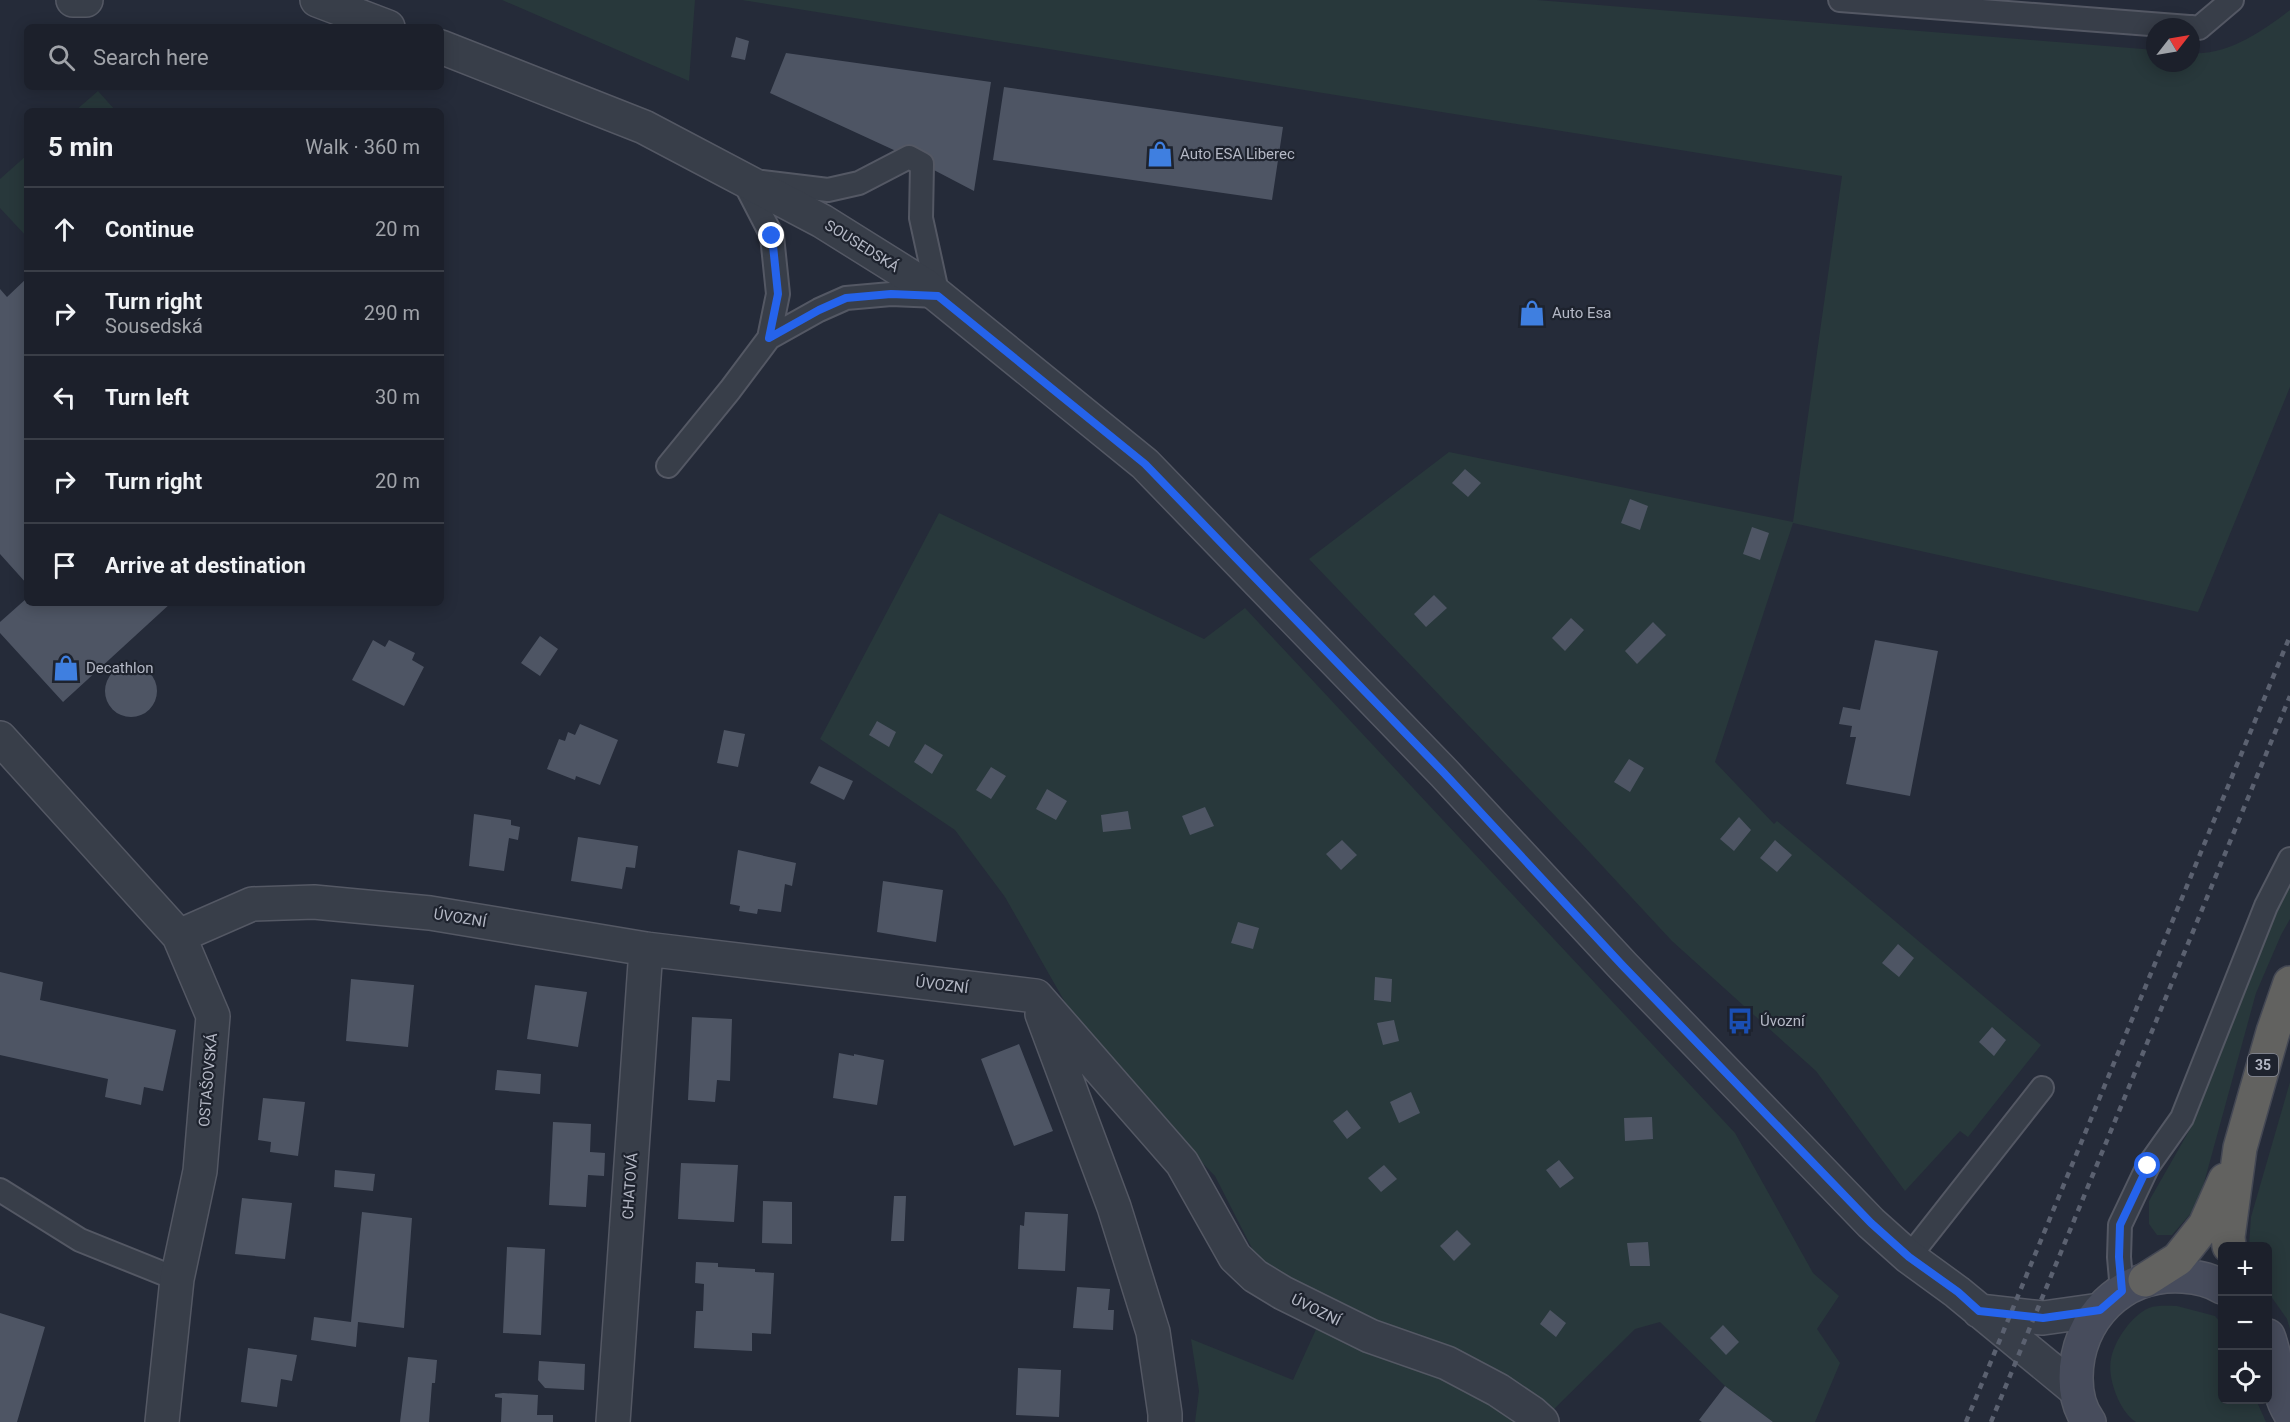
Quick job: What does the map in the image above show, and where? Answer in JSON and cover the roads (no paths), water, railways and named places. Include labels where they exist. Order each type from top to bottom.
[{"type":"highway","name":"35","points":[[2229,1242],[2240,1148],[2273,1032],[2290,983]]},
{"type":"highway","name":"35","points":[[2122,1294],[2178,1259],[2205,1225],[2240,1148]]},
{"type":"main road","points":[[2089,1422],[2083,1415],[2076,1390],[2076,1361],[2084,1334],[2122,1294],[2169,1275],[2194,1277],[2218,1285]]},
{"type":"main road","points":[[2272,1345],[2280,1388],[2285,1406],[2290,1413]]},
{"type":"street","points":[[73,0],[86,0]]},
{"type":"street","points":[[329,2],[381,24]]},
{"type":"street","name":"SOUSEDSKÁ","points":[[444,48],[644,127],[822,221],[938,296],[1145,464],[1444,773],[1661,1007],[1871,1223],[1909,1257],[1958,1292],[2076,1390]]},
{"type":"street","name":"OSTAŠOVSKÁ","points":[[0,738],[179,936],[213,1016],[200,1171],[177,1279],[162,1422]]},
{"type":"street","name":"ÚVOZNÍ","points":[[179,936],[252,904],[314,902],[430,913],[646,949],[1036,996],[1182,1163],[1235,1257],[1255,1276],[1283,1293],[1370,1336],[1448,1363],[1498,1390],[1542,1422]]},
{"type":"street","name":"CHATOVÁ","points":[[613,1422],[646,949]]},
{"type":"street","points":[[1036,996],[1114,1207],[1153,1332],[1165,1422]]},
{"type":"street","points":[[1979,1311],[2043,1318],[2122,1294]]},
{"type":"lane","points":[[1840,0],[2146,24]]},
{"type":"lane","points":[[2200,27],[2232,0]]},
{"type":"lane","points":[[668,466],[769,338],[846,298],[891,294],[938,296],[921,218],[922,164],[909,157],[859,183],[828,190],[743,180]]},
{"type":"lane","points":[[743,180],[772,236],[778,294],[769,338]]},
{"type":"lane","points":[[2122,1294],[2119,1257],[2120,1225],[2148,1166],[2182,1118],[2266,906],[2290,859]]},
{"type":"lane","points":[[1909,1257],[2042,1088]]},
{"type":"lane","points":[[0,1190],[80,1240],[177,1279]]},
{"type":"railway","points":[[1966,1422],[2290,636]]},
{"type":"railway","points":[[1991,1422],[2290,696]]},
{"type":"place","name":"Auto ESA Liberec","points":[[1160,154]]},
{"type":"place","name":"Auto Esa","points":[[1532,313]]},
{"type":"place","name":"Decathlon","points":[[66,668]]},
{"type":"place","name":"Úvozní","points":[[1740,1021]]}]
